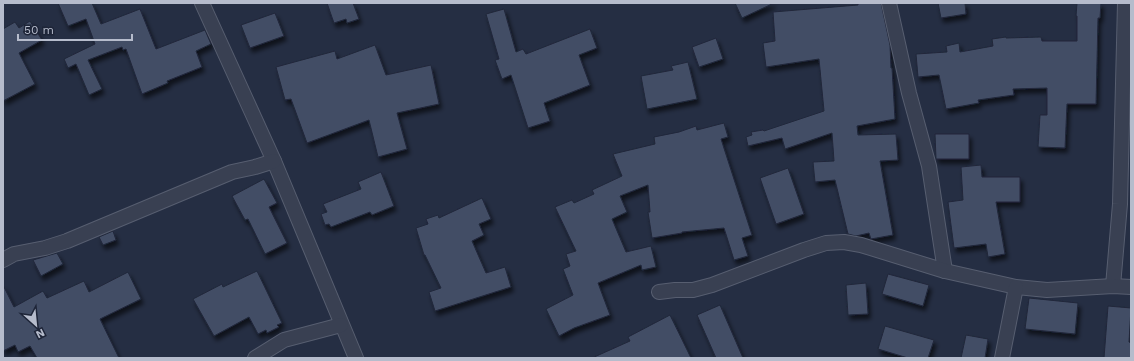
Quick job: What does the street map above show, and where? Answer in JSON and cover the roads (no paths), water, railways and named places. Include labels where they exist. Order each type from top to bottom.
[{"type":"street","points":[[202,3],[274,161],[356,358]]},
{"type":"street","points":[[889,3],[909,93],[928,166],[945,271]]},
{"type":"street","points":[[1113,286],[1120,204],[1125,3]]},
{"type":"street","points":[[3,260],[14,254],[45,248],[67,241],[232,172],[274,161]]},
{"type":"street","points":[[659,292],[693,290],[826,243],[844,242],[861,245],[945,271],[1016,287],[1047,290],[1113,286],[1131,288]]},
{"type":"street","points":[[1002,358],[1016,287]]},
{"type":"street","points":[[255,358],[284,340],[341,325]]}]
